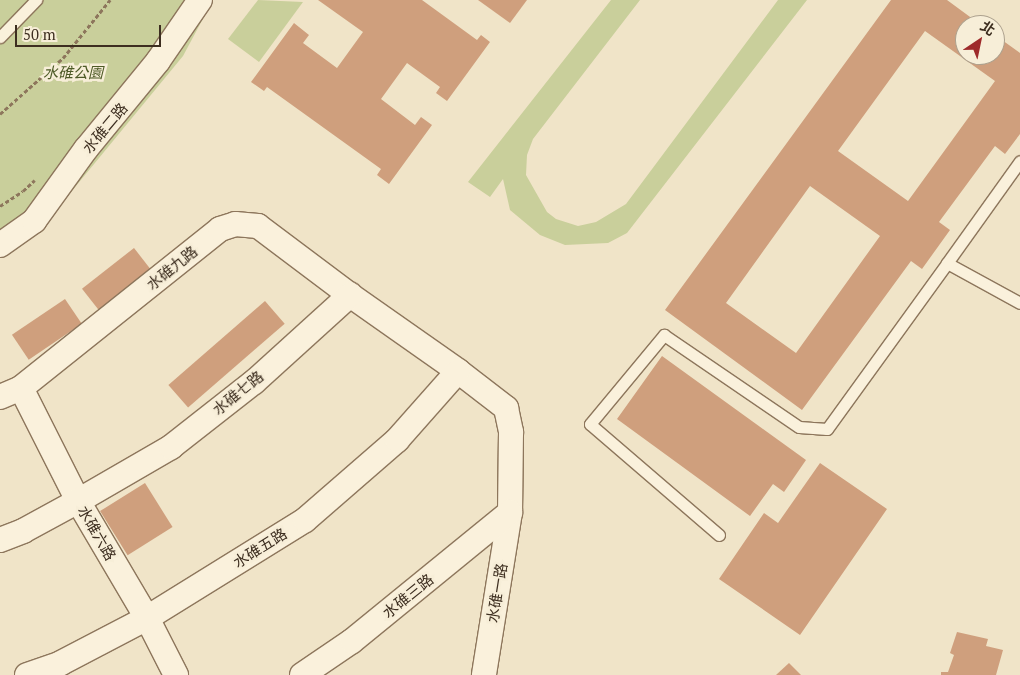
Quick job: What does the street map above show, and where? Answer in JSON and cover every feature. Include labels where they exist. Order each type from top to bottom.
[{"type":"street","name":"水碓二路","points":[[0,245],[34,221],[86,149],[158,61],[200,0]]},
{"type":"street","name":"水碓九路","points":[[11,393],[220,229],[235,224],[258,226],[350,295]]},
{"type":"street","points":[[350,295],[458,371]]},
{"type":"street","name":"水碓七路","points":[[0,540],[23,531],[171,447],[254,382],[350,295]]},
{"type":"street","name":"水碓一路","points":[[458,371],[506,408],[511,432],[510,512],[484,675]]},
{"type":"street","name":"水碓五路","points":[[26,675],[61,663],[147,618],[305,520],[397,440],[458,371]]},
{"type":"street","name":"水碓六路","points":[[11,393],[147,618],[176,675]]},
{"type":"street","name":"水碓三路","points":[[302,675],[352,641],[510,512]]},
{"type":"lane","points":[[0,37],[36,0]]},
{"type":"lane","points":[[719,535],[590,424],[664,335],[799,427],[827,429],[1020,161]]},
{"type":"lane","points":[[947,263],[1020,303]]},
{"type":"path","points":[[0,114],[63,58],[110,0]]},
{"type":"green space","name":"水碓公園","points":[[0,0],[213,0],[183,56],[57,209],[0,253]]},
{"type":"green space","points":[[258,0],[303,2],[259,62],[228,39]]},
{"type":"green space","points":[[611,0],[640,0],[533,139],[527,155],[526,175],[547,212],[556,219],[578,226],[596,222],[626,204],[778,0],[807,0],[627,233],[608,243],[565,245],[540,235],[510,210],[503,179],[490,197],[468,182]]},
{"type":"building","points":[[318,0],[422,0],[477,40],[481,35],[490,42],[447,101],[436,93],[440,87],[407,63],[381,99],[415,125],[421,117],[432,125],[389,184],[377,175],[381,169],[267,87],[264,91],[251,82],[294,23],[309,35],[303,43],[337,68],[363,32]]},
{"type":"building","points":[[478,0],[527,0],[510,23]]},
{"type":"building","points":[[891,0],[947,0],[967,15],[955,15],[955,52],[925,31],[838,151],[908,201],[995,81],[973,65],[1005,65],[1005,42],[1020,53],[1020,134],[1005,154],[995,146],[939,222],[950,230],[922,269],[911,261],[802,410],[665,310]],"holes":[[[810,186],[880,236],[796,353],[726,303]]]},
{"type":"building","points":[[134,248],[153,272],[101,313],[82,289]]},
{"type":"building","points":[[65,299],[82,324],[29,360],[12,335]]},
{"type":"building","points":[[265,301],[285,324],[188,408],[168,385]]},
{"type":"building","points":[[662,356],[806,460],[784,492],[773,484],[750,516],[617,419]]},
{"type":"building","points":[[820,463],[887,509],[800,635],[719,579],[764,513],[778,523]]},
{"type":"building","points":[[145,483],[173,527],[128,555],[100,511]]},
{"type":"building","points":[[957,632],[988,639],[986,646],[1003,650],[996,675],[941,675],[941,672],[948,672],[954,655],[950,653]]},
{"type":"building","points":[[789,663],[801,675],[776,675]]}]
